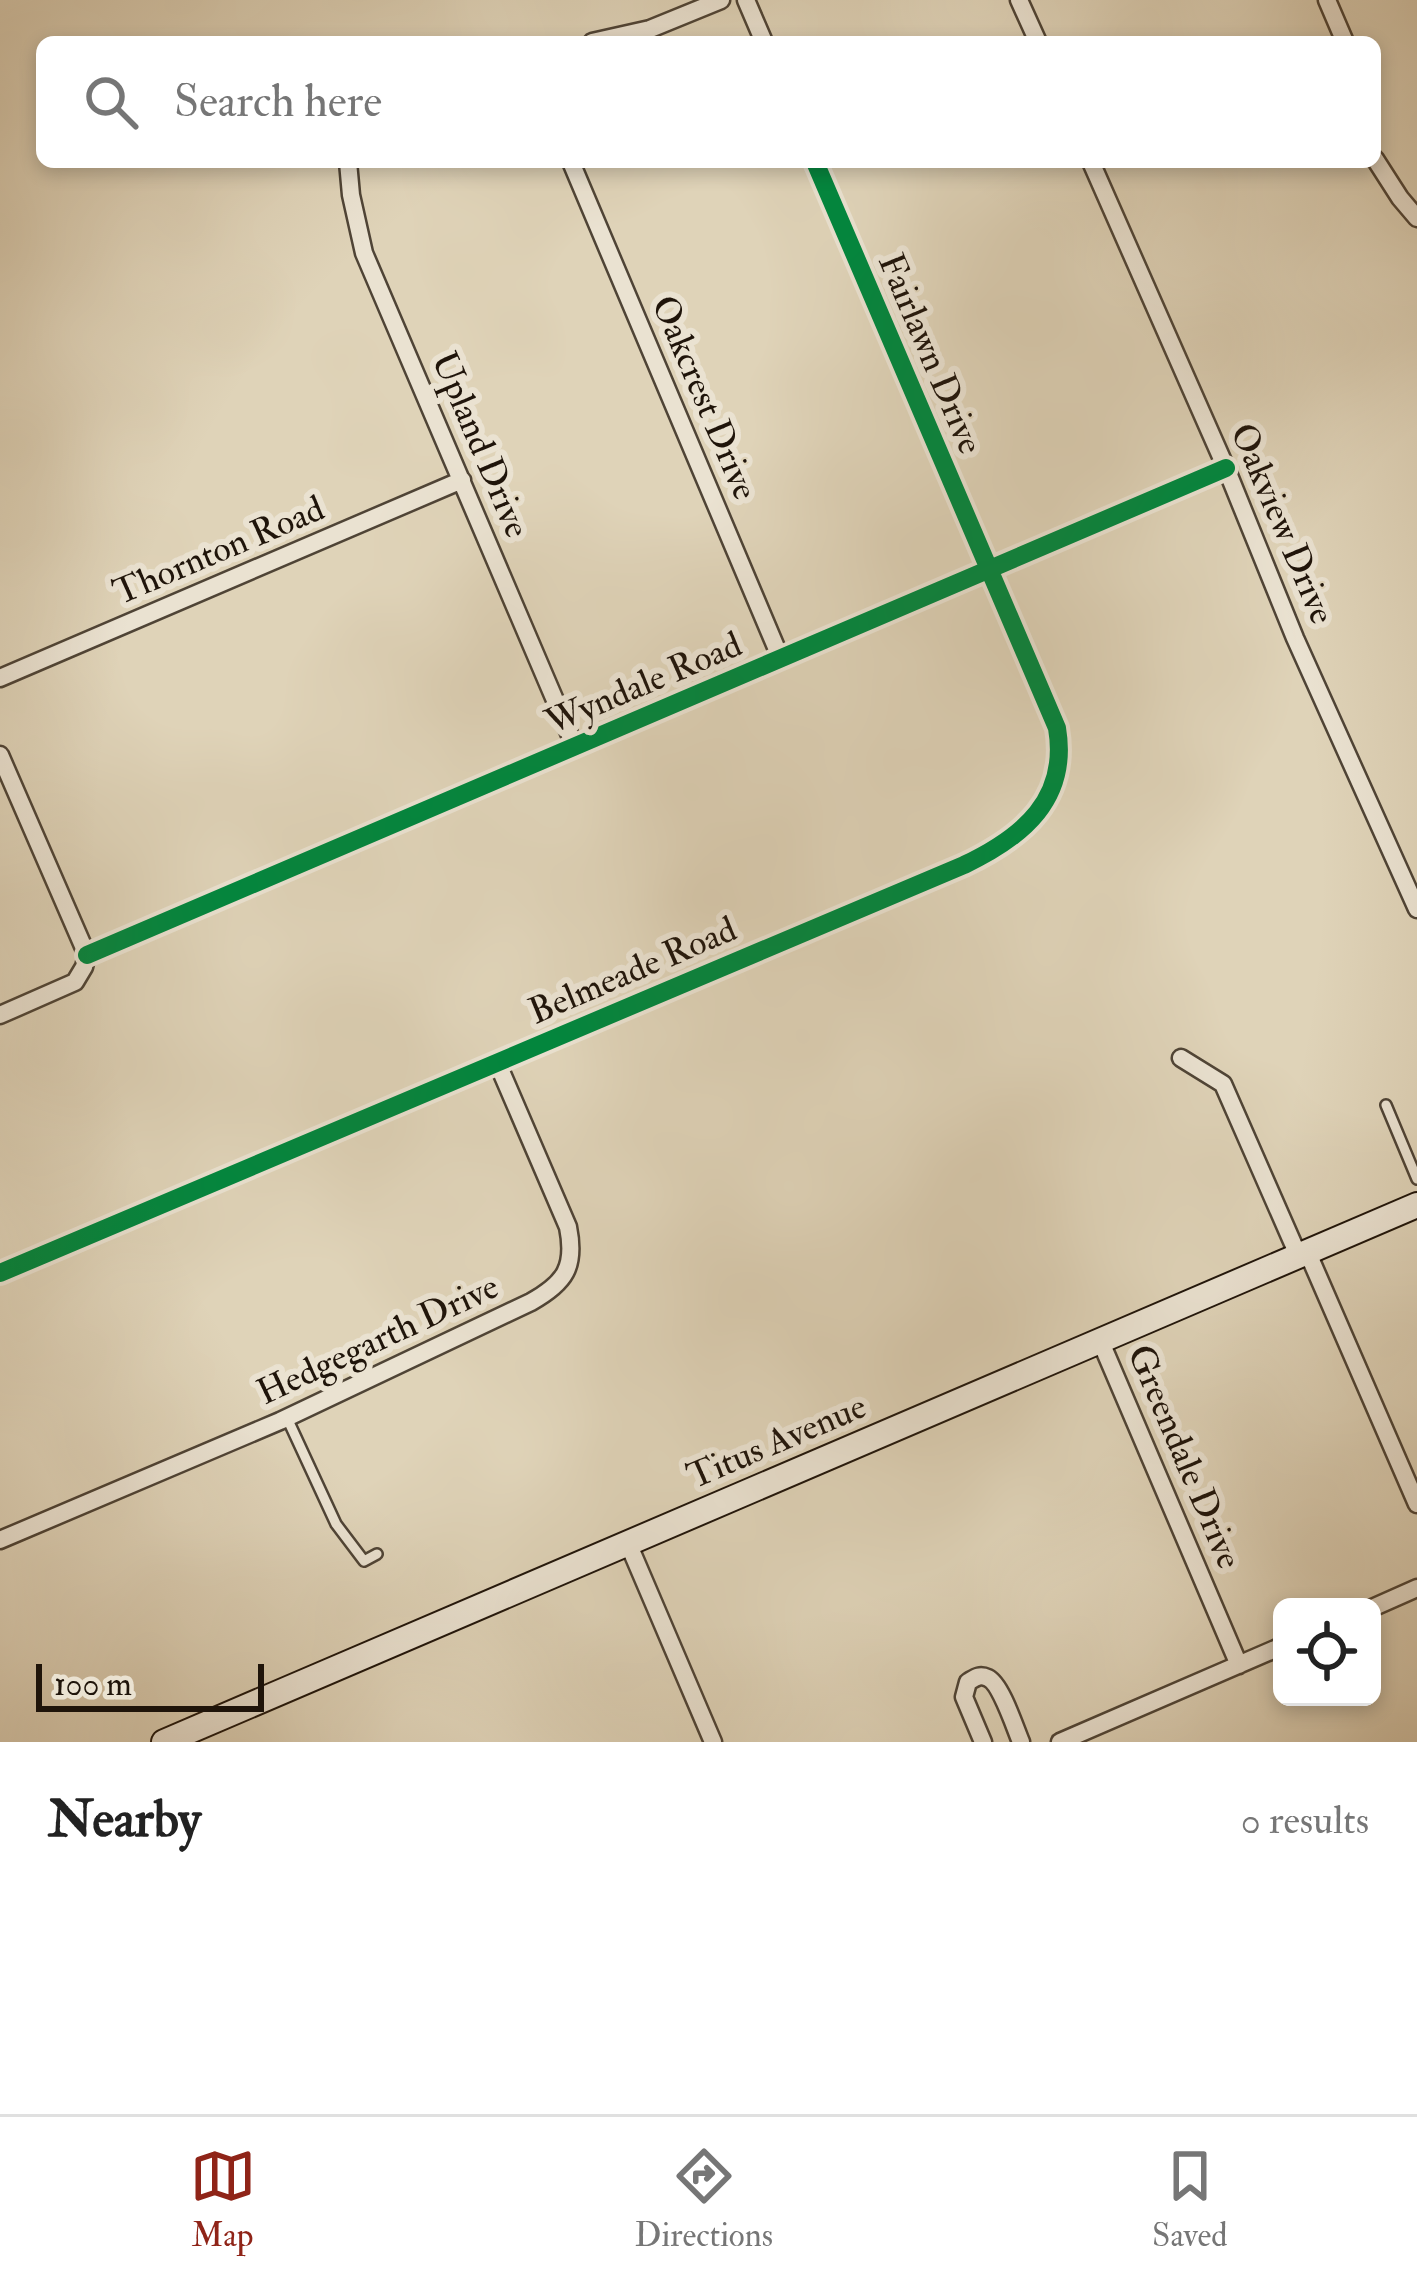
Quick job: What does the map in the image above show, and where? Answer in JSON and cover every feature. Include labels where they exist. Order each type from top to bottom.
[{"type":"main road","name":"Titus Avenue","points":[[164,1742],[1417,1205]]},
{"type":"street","points":[[619,36],[650,29],[721,0]]},
{"type":"street","points":[[746,0],[761,36]]},
{"type":"street","points":[[1019,0],[1034,36]]},
{"type":"street","points":[[1327,0],[1342,36]]},
{"type":"street","name":"Upland Drive","points":[[349,168],[364,253],[575,747]]},
{"type":"street","name":"Oakcrest Drive","points":[[574,168],[781,658]]},
{"type":"street","name":"Fairlawn Drive","points":[[817,168],[988,570]]},
{"type":"street","name":"Oakview Drive","points":[[1094,168],[1226,467],[1295,638],[1411,876],[1417,909]]},
{"type":"street","points":[[1381,168],[1417,218]]},
{"type":"street","name":"Wyndale Road","points":[[87,955],[1226,467]]},
{"type":"street","name":"Thornton Road","points":[[0,678],[462,480]]},
{"type":"street","name":"Belmeade Road","points":[[0,1273],[964,865],[1008,841],[1048,798],[1057,779],[1060,742],[988,570]]},
{"type":"street","points":[[0,757],[87,955],[75,982],[0,1015]]},
{"type":"street","points":[[1181,1058],[1223,1084],[1417,1504]]},
{"type":"street","name":"Hedgegarth Drive","points":[[0,1540],[286,1418],[531,1302],[561,1281],[571,1257],[568,1227],[497,1062]]},
{"type":"street","name":"Greendale Drive","points":[[1100,1340],[1239,1665]]},
{"type":"street","points":[[628,1543],[713,1742]]},
{"type":"street","points":[[1381,1604],[1417,1588]]},
{"type":"street","points":[[1060,1742],[1273,1650]]},
{"type":"street","points":[[983,1742],[964,1697],[968,1682],[977,1677],[988,1678],[997,1687],[1021,1742]]},
{"type":"lane","points":[[1386,1105],[1417,1179]]},
{"type":"lane","points":[[286,1418],[336,1524],[364,1561],[377,1554]]},
{"type":"cycle path","points":[[0,1273],[964,865],[1005,842],[1037,813],[1056,775],[1057,728],[818,168]]},
{"type":"cycle path","points":[[87,955],[1226,468]]}]
